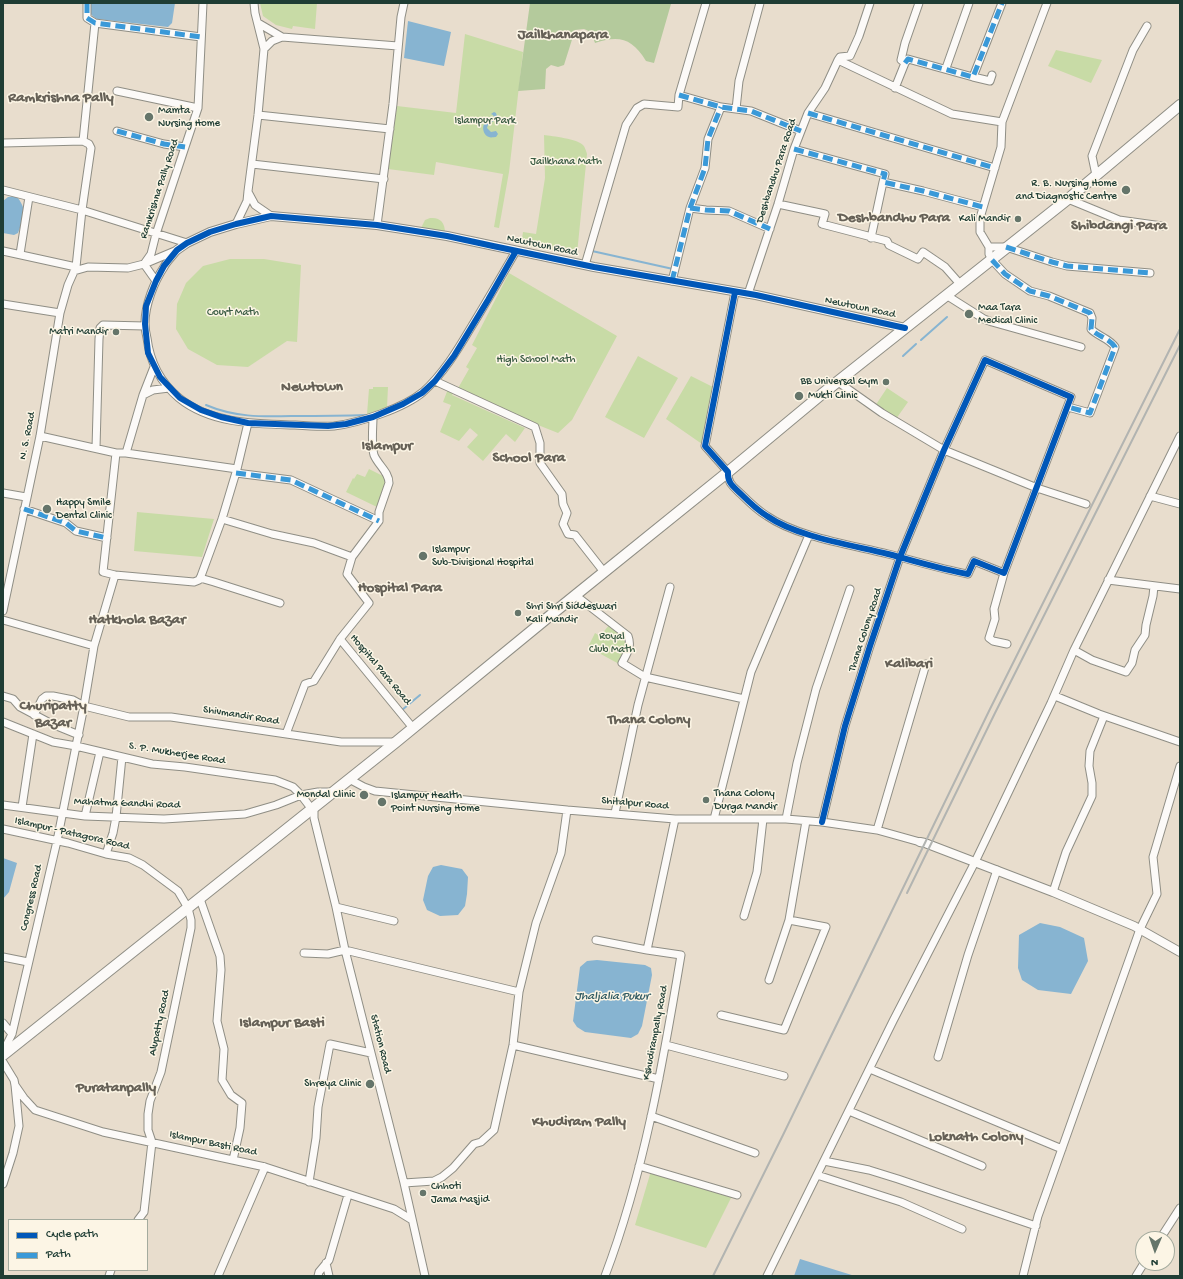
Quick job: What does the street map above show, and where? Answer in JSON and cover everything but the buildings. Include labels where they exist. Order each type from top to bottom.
[{"type":"main road","points":[[3,1054],[188,908],[313,813],[332,792],[396,742],[905,328],[1068,199],[1180,105]]},
{"type":"street","points":[[87,3],[87,18],[95,23],[201,37]]},
{"type":"street","name":"Ramkrishna Pally Road","points":[[144,264],[151,254],[156,234],[198,108],[203,3]]},
{"type":"street","points":[[236,224],[246,201],[248,191],[258,115],[264,49],[254,3]]},
{"type":"street","points":[[377,225],[384,180],[401,16],[404,3]]},
{"type":"street","points":[[585,265],[626,125],[637,108],[644,104],[678,107],[679,95],[706,3]]},
{"type":"street","points":[[736,110],[739,82],[760,3]]},
{"type":"street","points":[[870,3],[859,36],[850,56],[840,57],[838,60],[952,114],[1002,122]]},
{"type":"street","points":[[905,63],[901,60],[905,43],[920,3]]},
{"type":"street","points":[[946,68],[969,3]]},
{"type":"street","points":[[973,77],[1002,3]]},
{"type":"street","points":[[1007,644],[993,641],[989,638],[995,619],[994,609],[1004,573],[1068,407],[1090,413],[1115,346],[1093,331],[1091,328],[1092,318],[1090,313],[1049,296],[1030,291],[1005,274],[992,260],[989,247],[980,232],[980,218],[1001,147],[1002,122],[1047,3]]},
{"type":"street","points":[[3,143],[83,141],[95,23]]},
{"type":"street","points":[[258,23],[282,37],[398,46]]},
{"type":"street","points":[[1096,175],[1092,156],[1133,50],[1148,26]]},
{"type":"street","points":[[264,49],[272,41],[282,37]]},
{"type":"street","points":[[895,88],[908,58],[990,81],[992,75]]},
{"type":"street","name":"Deshbandhu Para Road","points":[[748,294],[778,204],[794,149],[808,113],[825,88],[838,60]]},
{"type":"street","points":[[117,92],[198,108]]},
{"type":"street","points":[[679,95],[721,107],[751,111],[801,131]]},
{"type":"street","points":[[672,281],[690,208],[705,168],[708,139],[721,107]]},
{"type":"street","points":[[808,113],[995,168]]},
{"type":"street","points":[[258,115],[390,130]]},
{"type":"street","points":[[117,131],[164,144],[185,147]]},
{"type":"street","name":"N. S. Road","points":[[3,611],[40,436],[60,313],[68,285],[75,269],[91,148],[89,144],[83,141]]},
{"type":"street","points":[[794,149],[885,174],[871,238]]},
{"type":"street","points":[[252,164],[384,180]]},
{"type":"street","points":[[883,182],[983,207]]},
{"type":"street","points":[[3,190],[82,210],[187,243]]},
{"type":"street","points":[[248,191],[255,205],[271,216]]},
{"type":"street","points":[[20,254],[29,196]]},
{"type":"street","points":[[1068,199],[1119,220],[1162,226]]},
{"type":"street","points":[[778,204],[825,214],[822,224],[887,241],[888,245],[918,259],[923,252],[945,268],[960,284]]},
{"type":"street","points":[[690,208],[729,211],[770,229]]},
{"type":"street","name":"Newtown Road","points":[[177,250],[187,243],[210,232],[271,216],[377,225],[447,236],[585,265],[748,294],[905,328]]},
{"type":"street","points":[[989,247],[1006,247],[1067,266],[1150,274]]},
{"type":"street","points":[[3,251],[20,254],[75,269],[88,267],[128,268],[144,264],[177,250]]},
{"type":"street","points":[[177,250],[164,266],[146,306],[145,326],[148,353],[160,377],[169,388],[180,398],[201,410],[221,417],[248,423],[328,426],[339,425],[373,416],[403,404],[422,393],[435,381],[454,356],[516,250]]},
{"type":"street","points":[[144,264],[156,281]]},
{"type":"street","points":[[735,292],[705,446],[728,472],[728,478],[731,484],[768,517],[809,535],[900,557],[944,570],[968,574],[974,561],[1004,573]]},
{"type":"street","points":[[946,295],[984,319],[1081,347]]},
{"type":"street","points":[[3,304],[60,313]]},
{"type":"street","points":[[96,448],[100,328],[104,325],[145,326]]},
{"type":"street","name":"Thana Colony Road","points":[[822,822],[846,726],[870,646],[900,557],[944,450],[985,360],[1071,398],[1068,407]]},
{"type":"street","points":[[126,453],[143,395],[154,367]]},
{"type":"street","points":[[435,381],[535,427],[540,443],[540,463],[562,494],[563,504],[567,513],[563,524],[568,534],[576,536],[604,572]]},
{"type":"street","points":[[838,382],[882,413],[944,450],[1037,488],[1086,504]]},
{"type":"street","points":[[143,395],[153,390],[169,388]]},
{"type":"street","name":"Hospital Para Road","points":[[373,416],[373,451],[389,478],[389,483],[379,512],[379,521],[352,557],[347,574],[369,603],[340,639],[413,728]]},
{"type":"street","points":[[116,453],[103,572],[115,575],[194,582],[200,578],[222,519],[248,423]]},
{"type":"street","points":[[40,436],[116,453],[126,453],[291,480],[379,521]]},
{"type":"street","points":[[767,1276],[870,1069],[976,862],[1055,696],[1074,650],[1180,436]]},
{"type":"street","points":[[3,493],[26,497]]},
{"type":"street","points":[[1150,496],[1180,504]]},
{"type":"street","points":[[24,509],[66,522],[76,531],[107,538]]},
{"type":"street","points":[[222,519],[272,534],[314,543],[352,557]]},
{"type":"street","points":[[714,818],[751,672],[809,535]]},
{"type":"street","name":"Congress Road","points":[[3,1054],[12,1034],[57,841],[79,735],[94,646],[115,575]]},
{"type":"street","points":[[200,578],[280,603]]},
{"type":"street","points":[[1108,580],[1180,589]]},
{"type":"street","points":[[1074,650],[1092,660],[1126,672],[1132,663],[1135,650],[1145,635],[1147,620],[1154,596],[1154,586]]},
{"type":"street","points":[[615,813],[645,677],[670,587]]},
{"type":"street","points":[[786,819],[797,763],[816,689],[850,589]]},
{"type":"street","points":[[575,596],[628,636],[630,648],[622,663],[645,677],[744,699]]},
{"type":"street","points":[[3,620],[94,646]]},
{"type":"street","points":[[286,734],[305,684],[314,681],[340,639]]},
{"type":"street","points":[[877,830],[926,664]]},
{"type":"street","points":[[3,696],[13,699],[20,707],[52,724],[79,735]]},
{"type":"street","name":"Shivmandir Road","points":[[34,714],[42,699],[46,696],[52,696],[73,700],[84,706],[129,717],[171,717],[341,742],[396,742]]},
{"type":"street","points":[[1055,696],[1104,716],[1180,742]]},
{"type":"street","points":[[1053,892],[1066,852],[1092,796],[1092,783],[1089,766],[1090,751],[1104,716]]},
{"type":"street","name":"S. P. Mukherjee Road","points":[[3,722],[53,742],[152,764],[185,767],[274,780],[293,787],[301,795]]},
{"type":"street","points":[[22,807],[33,734]]},
{"type":"street","points":[[85,816],[100,752]]},
{"type":"street","points":[[106,854],[113,833],[116,817],[122,757]]},
{"type":"street","points":[[1023,1276],[1038,1216],[1140,929],[1157,894],[1152,857],[1180,766]]},
{"type":"street","name":"Shitalpur Road","points":[[349,779],[375,791],[567,810],[675,819],[786,819],[822,822],[877,830],[920,842]]},
{"type":"street","name":"Mahatma Gandhi Road","points":[[3,805],[85,816],[164,819],[245,814],[276,805],[301,795],[318,792],[332,792]]},
{"type":"street","points":[[301,795],[313,813]]},
{"type":"street","points":[[404,1183],[434,1181],[442,1177],[453,1168],[474,1144],[481,1142],[494,1130],[513,1045],[519,992],[536,923],[561,853],[567,810]]},
{"type":"street","name":"Station Road","points":[[313,813],[336,907],[344,950],[404,1183],[425,1276]]},
{"type":"street","points":[[596,940],[648,950],[675,819]]},
{"type":"street","points":[[744,916],[757,872],[763,819]]},
{"type":"street","points":[[769,980],[789,920],[806,821]]},
{"type":"street","name":"Islampur - Patagora Road","points":[[3,829],[106,854],[129,858],[143,865],[178,891],[188,908]]},
{"type":"street","points":[[920,842],[1053,892],[1140,929],[1180,952]]},
{"type":"street","points":[[938,1057],[968,955],[997,870]]},
{"type":"street","points":[[200,899],[220,956],[221,970],[217,1022],[224,1049],[222,1080],[231,1095],[242,1103],[240,1128],[233,1160]]},
{"type":"street","points":[[336,907],[394,921]]},
{"type":"street","name":"Alupatty Road","points":[[139,1219],[144,1212],[152,1142],[148,1130],[150,1101],[161,1072],[190,934],[191,920],[188,908]]},
{"type":"street","points":[[721,1015],[784,1030],[826,927],[789,920]]},
{"type":"street","points":[[304,953],[328,954],[344,950],[519,992]]},
{"type":"street","name":"Kshudirampally Road","points":[[605,1276],[618,1240],[639,1166],[651,1116],[666,1045],[681,955],[648,950]]},
{"type":"street","points":[[3,957],[28,962]]},
{"type":"street","points":[[3,1023],[12,1034]]},
{"type":"street","points":[[309,1182],[316,1138],[318,1107],[330,1044],[371,1054]]},
{"type":"street","points":[[513,1045],[659,1079]]},
{"type":"street","points":[[666,1045],[784,1076]]},
{"type":"street","points":[[3,1062],[14,1080],[19,1126],[13,1153],[3,1184]]},
{"type":"street","points":[[870,1069],[1062,1149]]},
{"type":"street","name":"Islampur Basti Road","points":[[15,1085],[35,1110],[103,1132],[265,1167],[394,1210],[412,1220]]},
{"type":"street","points":[[849,1111],[982,1166]]},
{"type":"street","points":[[651,1116],[755,1153]]},
{"type":"street","points":[[824,1161],[869,1170],[1036,1226]]},
{"type":"street","points":[[639,1166],[737,1195]]},
{"type":"street","points":[[218,1276],[265,1167]]},
{"type":"street","points":[[817,1175],[901,1202],[962,1229]]},
{"type":"street","points":[[318,1276],[319,1272],[329,1260],[348,1195]]},
{"type":"street","points":[[1165,1231],[1180,1208]]},
{"type":"street","points":[[326,1263],[329,1276]]},
{"type":"green space","points":[[260,3],[317,3],[315,29],[293,26],[292,29],[276,25],[263,16]]},
{"type":"green space","points":[[530,3],[671,4],[654,63],[646,61],[636,47],[624,40],[611,39],[595,43],[591,32],[584,29],[575,30],[564,65],[558,67],[551,65],[546,69],[545,89],[518,91]]},
{"type":"green space","name":"Islampur Park","points":[[465,34],[523,52],[509,172],[499,228],[494,227],[503,174],[436,162],[434,175],[388,169],[397,106],[456,113]]},
{"type":"green space","points":[[1056,50],[1102,60],[1091,83],[1048,66]]},
{"type":"green space","name":"Jailkhana Math","points":[[544,135],[576,141],[583,145],[587,154],[577,254],[521,245],[523,232],[536,234],[545,178]]},
{"type":"green space","points":[[437,218],[443,223],[445,233],[421,228],[425,220]]},
{"type":"green space","name":"Court Math","points":[[230,259],[264,259],[301,265],[297,342],[287,341],[248,367],[217,365],[188,349],[176,329],[177,304],[186,283],[203,266]]},
{"type":"green space","name":"High School Math","points":[[509,273],[617,336],[572,420],[558,433],[538,425],[537,427],[457,390],[469,369],[466,367],[477,348],[472,345]]},
{"type":"green space","points":[[638,356],[678,378],[644,438],[605,417]]},
{"type":"green space","points":[[691,376],[713,387],[702,444],[666,419]]},
{"type":"green space","points":[[373,387],[388,387],[387,407],[367,414],[369,389],[373,389]]},
{"type":"green space","points":[[887,388],[908,402],[896,419],[875,406]]},
{"type":"green space","points":[[448,389],[454,392],[452,395],[525,428],[515,442],[506,434],[483,461],[467,447],[478,435],[470,428],[459,441],[440,432],[451,405],[443,402]]},
{"type":"green space","points":[[369,469],[383,476],[386,480],[377,507],[346,492],[353,478],[354,479],[357,474],[365,477]]},
{"type":"green space","points":[[137,512],[214,519],[202,557],[134,551]]},
{"type":"green space","name":"Royal Club Math","points":[[610,624],[622,634],[627,641],[626,650],[619,664],[588,647],[595,633],[600,636]]},
{"type":"green space","points":[[651,1171],[732,1196],[706,1248],[635,1225]]},
{"type":"water","points":[[89,3],[175,3],[172,23],[168,27],[97,19],[90,12]]},
{"type":"water","points":[[408,21],[451,32],[444,66],[404,58]]},
{"type":"water","points":[[494,112],[497,116],[496,119],[488,125],[487,128],[491,132],[496,131],[498,134],[496,137],[490,137],[484,133],[483,127],[487,121],[494,117],[491,114]]},
{"type":"water","points":[[15,196],[18,198],[23,207],[24,215],[18,233],[14,235],[3,233],[3,201],[8,197]]},
{"type":"water","points":[[3,858],[17,863],[9,892],[3,899]]},
{"type":"water","points":[[441,865],[462,869],[468,877],[465,906],[458,915],[440,916],[427,910],[423,900],[428,876],[433,867]]},
{"type":"water","points":[[1040,923],[1060,927],[1084,938],[1088,961],[1071,994],[1038,990],[1022,980],[1018,968],[1019,935]]},
{"type":"water","name":"Jhaljalia Pukur","points":[[597,960],[645,965],[651,968],[652,975],[642,1026],[638,1034],[631,1038],[585,1032],[577,1027],[573,1021],[580,967],[587,961]]},
{"type":"water","points":[[800,1259],[855,1276],[794,1276]]},
{"type":"waterway","points":[[592,251],[673,269]]},
{"type":"waterway","points":[[921,340],[947,317]]},
{"type":"waterway","points":[[903,356],[916,344]]},
{"type":"waterway","points":[[206,405],[227,412],[258,416],[365,415]]},
{"type":"waterway","points":[[402,710],[420,695]]},
{"type":"railway","points":[[713,1276],[990,709],[1180,329]]},
{"type":"railway","points":[[907,893],[995,713],[1180,345]]},
{"type":"marked path","points":[[87,3],[87,18],[95,23],[201,37]]},
{"type":"marked path","points":[[905,63],[908,59],[973,77],[1002,3]]},
{"type":"marked path","points":[[679,95],[721,107],[751,111],[801,131]]},
{"type":"marked path","points":[[672,281],[690,208],[705,168],[708,139],[721,107]]},
{"type":"marked path","points":[[808,113],[995,168]]},
{"type":"marked path","points":[[117,131],[164,144],[185,147]]},
{"type":"marked path","points":[[794,149],[885,174],[883,182],[983,207]]},
{"type":"marked path","points":[[690,208],[729,211],[770,229]]},
{"type":"marked path","points":[[1006,247],[1067,266],[1150,273]]},
{"type":"marked path","points":[[992,260],[1005,274],[1030,291],[1049,296],[1090,313],[1092,318],[1091,329],[1096,334],[1110,341],[1115,347],[1090,413],[1068,407]]},
{"type":"marked path","points":[[236,473],[291,480],[379,521]]},
{"type":"marked path","points":[[24,509],[66,523],[76,531],[107,538]]},
{"type":"cycle path","points":[[516,251],[454,356],[435,381],[422,393],[403,404],[373,417],[346,424],[328,426],[248,423],[221,417],[201,410],[180,398],[160,377],[148,353],[145,324],[146,306],[164,266],[177,250],[187,243],[210,232],[271,216],[377,225],[447,236],[594,267],[756,295],[905,328]]},
{"type":"cycle path","points":[[735,292],[705,446],[728,472],[728,476],[732,484],[753,506],[763,514],[779,523],[809,535],[825,540],[888,554],[898,557],[908,559],[928,565],[968,574],[974,561],[1004,573],[1071,397],[985,360],[944,450],[900,557],[870,646],[845,726],[822,822]]},
{"type":"place","name":"Mamta Nursing Home","points":[[149,117]]},
{"type":"place","name":"R. B. Nursing Home and Diagnostic Centre","points":[[1126,190]]},
{"type":"place","name":"Kali Mandir","points":[[1018,219]]},
{"type":"place","name":"Maa Tara Medical Clinic","points":[[969,314]]},
{"type":"place","name":"Matri Mandir","points":[[116,332]]},
{"type":"place","name":"BB Universal Gym","points":[[886,382]]},
{"type":"place","name":"Mukti Clinic","points":[[799,396]]},
{"type":"place","name":"Happy Smile Dental Clinic","points":[[47,509]]},
{"type":"place","name":"Islampur Sub-Divisional Hospital","points":[[423,556]]},
{"type":"place","name":"Shri Shri Siddeswari Kali Mandir","points":[[518,613]]},
{"type":"place","name":"Mondal Clinic","points":[[364,795]]},
{"type":"place","name":"Thana Colony Durga Mandir","points":[[706,800]]},
{"type":"place","name":"Islampur Health Point Nursing Home","points":[[382,802]]},
{"type":"place","name":"Shreya Clinic","points":[[370,1084]]},
{"type":"place","name":"Chhoti Jama Masjid","points":[[423,1193]]},
{"type":"district","name":"Jailkhanapara","points":[[563,36]]},
{"type":"district","name":"Ramkrishna Pally","points":[[61,99]]},
{"type":"district","name":"Deshbandhu Para","points":[[894,219]]},
{"type":"district","name":"Shibdangi Para","points":[[1119,227]]},
{"type":"district","name":"Newtown","points":[[312,388]]},
{"type":"district","name":"Islampur","points":[[387,447]]},
{"type":"district","name":"School Para","points":[[529,459]]},
{"type":"district","name":"Hospital Para","points":[[400,589]]},
{"type":"district","name":"Hatkhola Bazar","points":[[137,621]]},
{"type":"district","name":"Kalibari","points":[[909,665]]},
{"type":"district","name":"Churipatty Bazar","points":[[53,716]]},
{"type":"district","name":"Thana Colony","points":[[649,721]]},
{"type":"district","name":"Islampur Basti","points":[[282,1024]]},
{"type":"district","name":"Puratanpally","points":[[116,1089]]},
{"type":"district","name":"Khudiram Pally","points":[[579,1123]]},
{"type":"district","name":"Loknath Colony","points":[[976,1138]]}]
